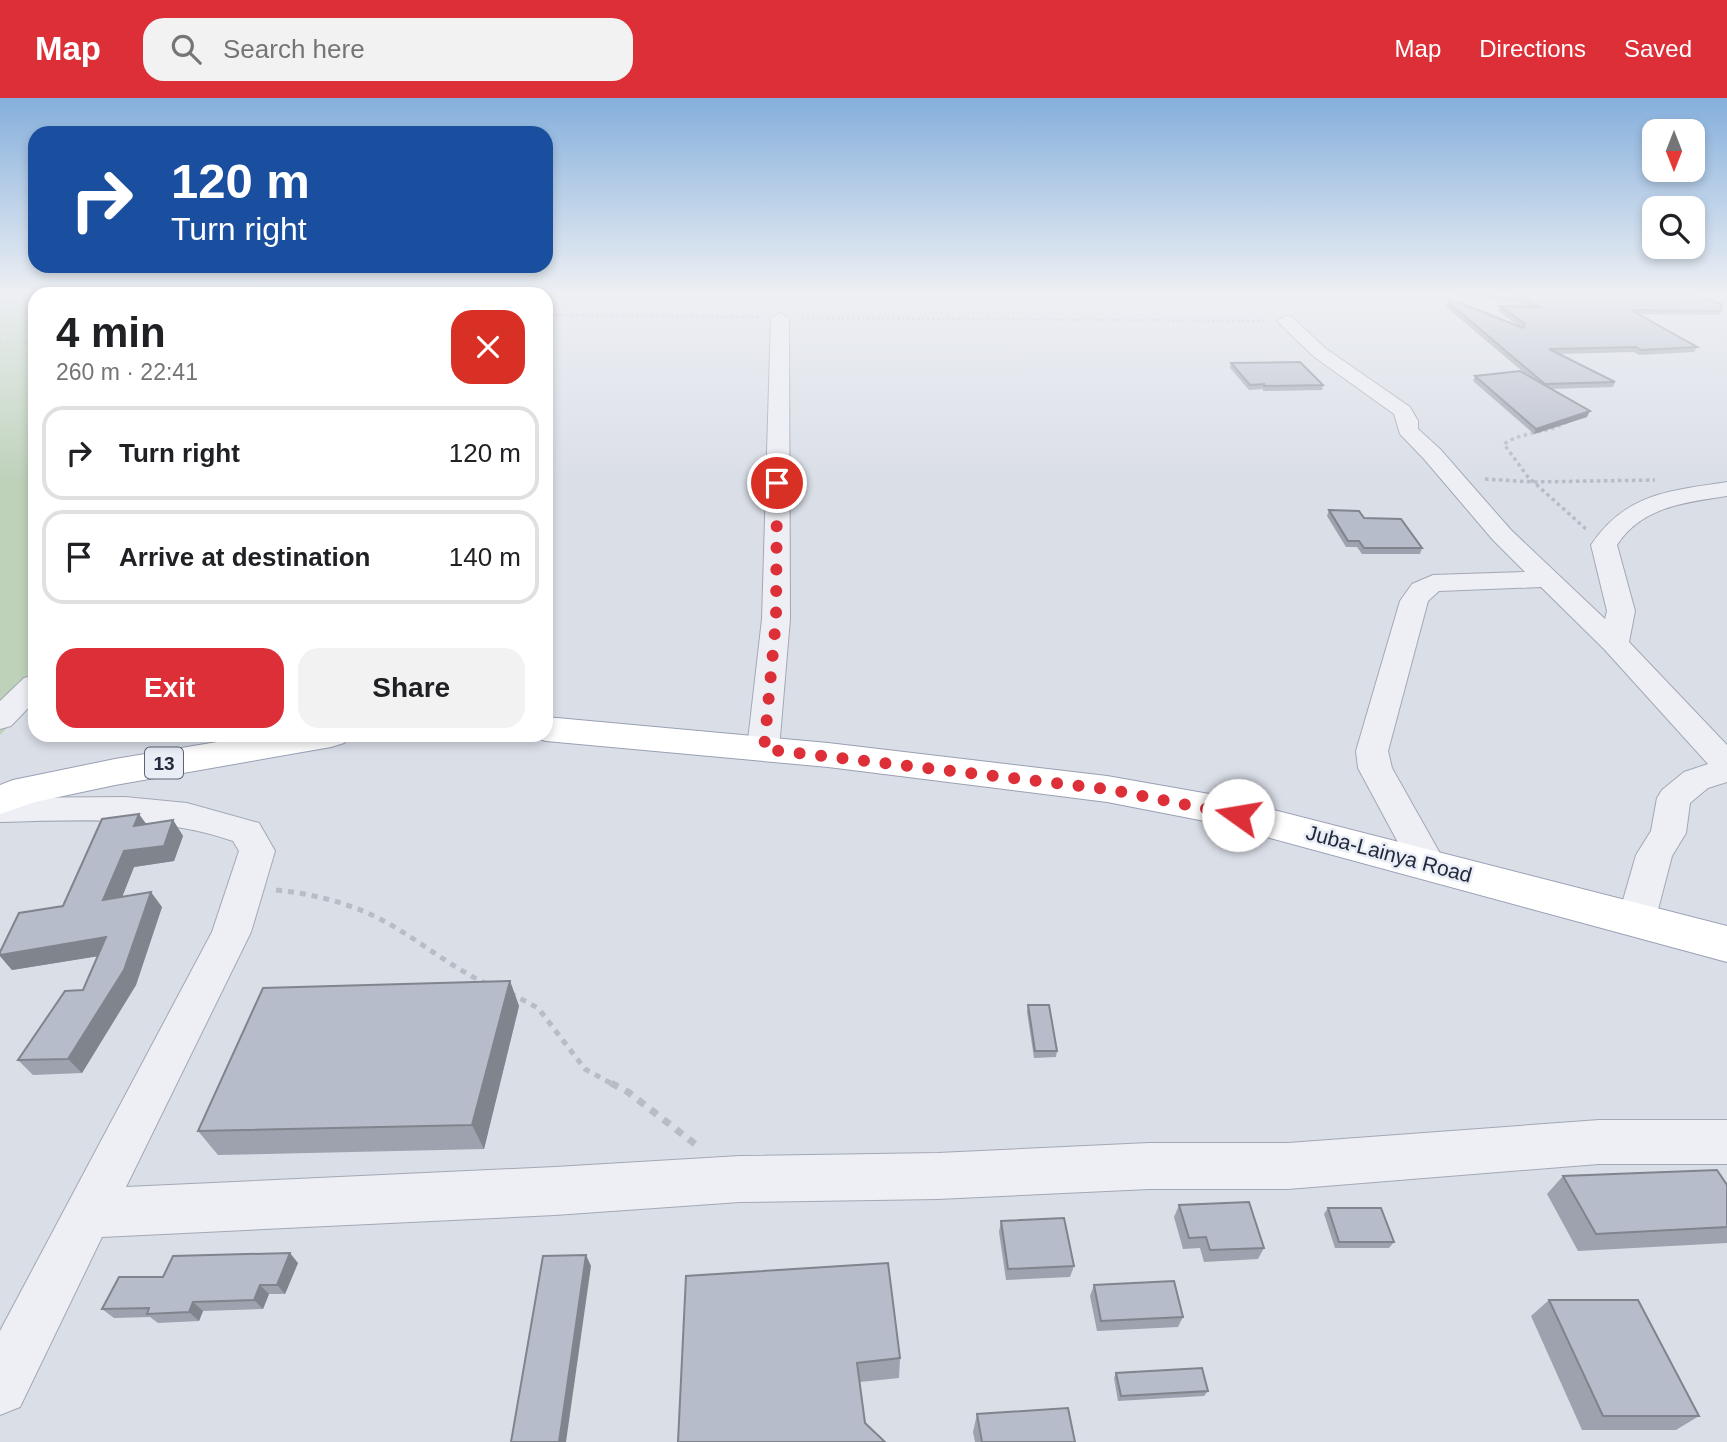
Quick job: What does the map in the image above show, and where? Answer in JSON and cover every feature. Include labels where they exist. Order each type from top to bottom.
[{"type":"main road","name":"Juba-Lainya Road","points":[[553,730],[764,749],[1107,789],[1215,809],[1727,944]]},
{"type":"main road","name":"13","points":[[0,800],[27,790],[115,772],[290,742]]},
{"type":"street","points":[[764,749],[776,619],[779,356]]},
{"type":"street","points":[[1324,356],[1403,411],[1408,421],[1407,430],[1412,438],[1432,454],[1502,535],[1614,643],[1726,760],[1674,798],[1668,833],[1654,855],[1636,921]]},
{"type":"street","points":[[1614,643],[1620,611],[1604,545],[1611,531],[1644,507],[1689,495],[1727,489]]},
{"type":"street","points":[[1427,864],[1375,768],[1372,751],[1414,601],[1421,590],[1433,583],[1549,579]]},
{"type":"street","points":[[0,719],[28,691]]},
{"type":"street","points":[[0,810],[116,809],[182,814],[221,821],[246,832],[257,851],[231,932],[0,1387]]},
{"type":"street","points":[[90,1213],[555,1191],[740,1179],[938,1176],[1149,1166],[1288,1166],[1598,1142],[1727,1142]]},
{"type":"path","points":[[1570,420],[1558,429],[1511,438],[1504,444],[1513,460],[1534,482],[1604,545]]},
{"type":"path","points":[[1453,477],[1534,482],[1657,481]]},
{"type":"path","points":[[245,888],[301,892],[341,901],[385,922],[453,969],[493,986]]},
{"type":"path","points":[[503,990],[538,1008],[585,1069],[628,1092],[740,1179]]},
{"type":"green space","points":[[0,356],[28,356],[28,707],[0,735]]},
{"type":"building","points":[[1512,356],[1562,356],[1615,382],[1545,384]]},
{"type":"building","points":[[1300,362],[1323,385],[1250,385],[1231,363]]},
{"type":"building","points":[[1520,371],[1590,411],[1536,429],[1475,376]]},
{"type":"building","points":[[1329,510],[1359,511],[1364,518],[1401,519],[1422,548],[1364,548],[1359,541],[1348,541]]},
{"type":"building","points":[[139,814],[134,826],[173,820],[164,846],[124,851],[103,900],[151,892],[124,970],[68,1059],[18,1060],[65,991],[83,990],[106,937],[0,955],[19,913],[63,906],[102,819]]},
{"type":"building","points":[[510,981],[472,1125],[198,1131],[263,988]]},
{"type":"building","points":[[1028,1005],[1049,1005],[1057,1051],[1035,1051]]},
{"type":"building","points":[[1717,1170],[1727,1185],[1727,1227],[1596,1234],[1563,1176]]},
{"type":"building","points":[[1249,1202],[1264,1248],[1210,1250],[1206,1237],[1189,1238],[1179,1205]]},
{"type":"building","points":[[1328,1208],[1381,1208],[1394,1242],[1339,1242]]},
{"type":"building","points":[[1064,1218],[1074,1266],[1008,1269],[1001,1221]]},
{"type":"building","points":[[290,1253],[277,1285],[260,1285],[254,1300],[193,1302],[189,1312],[147,1314],[149,1308],[102,1309],[119,1277],[163,1277],[173,1256]]},
{"type":"building","points":[[586,1255],[559,1442],[511,1442],[543,1256]]},
{"type":"building","points":[[888,1263],[900,1358],[857,1363],[865,1423],[885,1442],[678,1442],[686,1276]]},
{"type":"building","points":[[1174,1281],[1183,1317],[1101,1321],[1094,1285]]},
{"type":"building","points":[[1549,1300],[1638,1300],[1699,1416],[1603,1416]]},
{"type":"building","points":[[1202,1368],[1208,1391],[1121,1396],[1116,1373]]},
{"type":"building","points":[[1068,1408],[1075,1442],[982,1442],[977,1414]]},
{"type":"route","points":[[777,483],[776,619],[764,749],[1107,789],[1238,815]]}]
